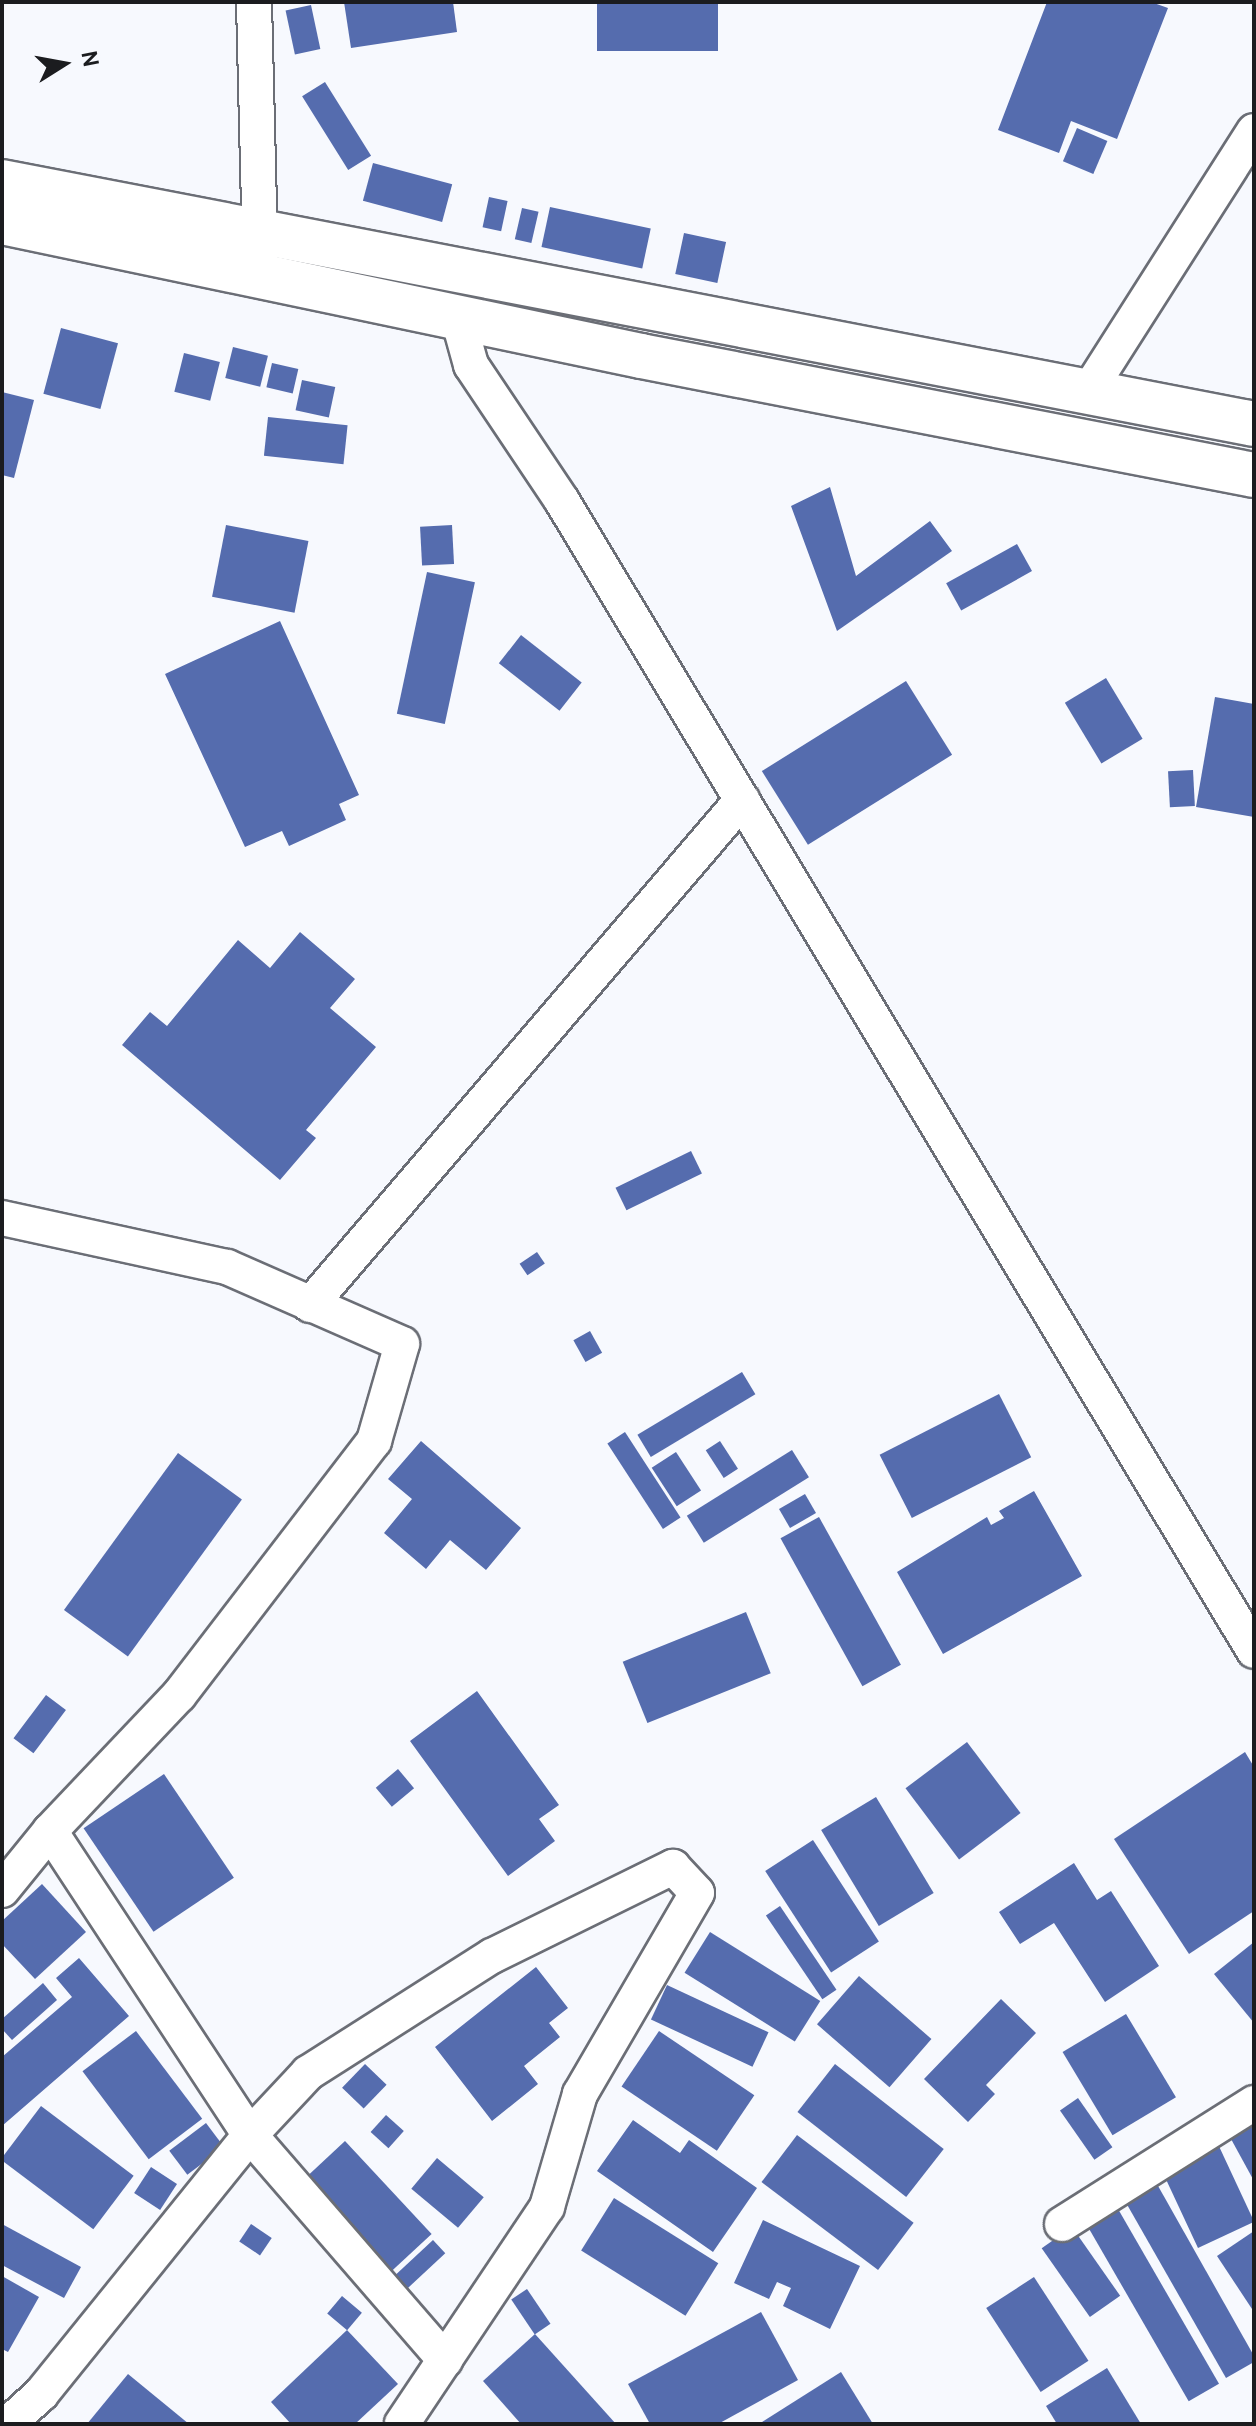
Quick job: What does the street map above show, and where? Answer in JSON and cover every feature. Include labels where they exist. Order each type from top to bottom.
[{"type":"main road","points":[[2,182],[260,255],[458,318],[1254,475]]},
{"type":"main road","points":[[2,222],[260,255],[1089,390],[1254,424]]},
{"type":"street","points":[[254,2],[260,255]]},
{"type":"street","points":[[1089,390],[1254,131]]},
{"type":"street","points":[[458,318],[471,365],[562,501],[1254,1651]]},
{"type":"street","points":[[310,1305],[742,800]]},
{"type":"street","points":[[2,1218],[227,1267],[402,1344],[374,1441],[179,1695],[50,1831],[2,1890]]},
{"type":"street","points":[[50,1831],[250,2135],[445,2360]]},
{"type":"street","points":[[8,2424],[61,2370],[250,2135],[308,2073],[492,1956],[673,1867],[697,1893],[580,2094],[547,2207],[402,2424]]},
{"type":"street","points":[[1062,2224],[1254,2103]]},
{"type":"building","points":[[344,2],[453,2],[457,32],[351,48]]},
{"type":"building","points":[[597,2],[718,2],[718,51],[597,51]]},
{"type":"building","points":[[1047,2],[1151,2],[1168,8],[1117,139],[1071,121],[1059,153],[998,130]]},
{"type":"building","points":[[311,5],[320,49],[295,54],[286,10]]},
{"type":"building","points":[[325,82],[371,156],[348,170],[302,96]]},
{"type":"building","points":[[1077,128],[1107,141],[1093,174],[1063,161]]},
{"type":"building","points":[[373,163],[452,184],[442,222],[363,201]]},
{"type":"building","points":[[489,197],[508,201],[501,231],[483,227]]},
{"type":"building","points":[[550,207],[651,228],[642,269],[541,247]]},
{"type":"building","points":[[522,208],[539,212],[531,243],[515,239]]},
{"type":"building","points":[[684,233],[726,242],[717,283],[675,274]]},
{"type":"building","points":[[61,328],[118,343],[100,409],[43,394]]},
{"type":"building","points":[[233,347],[268,356],[260,387],[225,378]]},
{"type":"building","points":[[184,353],[220,362],[210,401],[174,392]]},
{"type":"building","points":[[272,363],[298,369],[293,393],[266,387]]},
{"type":"building","points":[[302,380],[335,387],[329,417],[296,410]]},
{"type":"building","points":[[2,392],[34,400],[14,478],[2,475]]},
{"type":"building","points":[[268,417],[348,425],[343,464],[264,456]]},
{"type":"building","points":[[830,487],[856,576],[930,521],[952,551],[837,631],[791,506]]},
{"type":"building","points":[[226,525],[308,541],[295,613],[212,597]]},
{"type":"building","points":[[452,525],[454,564],[422,566],[420,527]]},
{"type":"building","points":[[1017,544],[1032,571],[961,610],[946,583]]},
{"type":"building","points":[[427,572],[475,582],[445,724],[397,714]]},
{"type":"building","points":[[280,621],[359,795],[339,804],[346,820],[289,846],[282,831],[245,847],[165,674]]},
{"type":"building","points":[[521,635],[582,682],[560,711],[499,663]]},
{"type":"building","points":[[1106,678],[1143,739],[1101,764],[1065,703]]},
{"type":"building","points":[[906,681],[952,755],[808,845],[762,771]]},
{"type":"building","points":[[1215,697],[1254,704],[1254,817],[1196,807]]},
{"type":"building","points":[[1193,770],[1195,806],[1170,807],[1168,771]]},
{"type":"building","points":[[300,932],[355,979],[330,1008],[376,1047],[306,1130],[316,1138],[280,1180],[122,1045],[150,1012],[167,1026],[238,940],[270,968]]},
{"type":"building","points":[[691,1151],[702,1173],[626,1210],[616,1188]]},
{"type":"building","points":[[537,1252],[545,1264],[527,1275],[520,1264]]},
{"type":"building","points":[[590,1331],[602,1353],[586,1362],[573,1340]]},
{"type":"building","points":[[742,1372],[755,1394],[651,1457],[637,1435]]},
{"type":"building","points":[[999,1394],[1031,1457],[912,1518],[880,1455]]},
{"type":"building","points":[[625,1432],[681,1518],[663,1529],[607,1443]]},
{"type":"building","points":[[421,1441],[521,1528],[486,1570],[450,1540],[426,1569],[384,1533],[412,1499],[388,1479]]},
{"type":"building","points":[[720,1441],[738,1469],[724,1478],[706,1450]]},
{"type":"building","points":[[792,1450],[809,1477],[704,1543],[687,1516]]},
{"type":"building","points":[[676,1452],[701,1491],[677,1506],[652,1468]]},
{"type":"building","points":[[178,1453],[242,1499],[128,1656],[64,1610]]},
{"type":"building","points":[[1034,1491],[1082,1576],[943,1654],[897,1572],[987,1517],[991,1525],[1004,1518],[999,1511]]},
{"type":"building","points":[[805,1494],[816,1513],[790,1528],[779,1509]]},
{"type":"building","points":[[819,1517],[901,1665],[862,1686],[781,1538]]},
{"type":"building","points":[[746,1612],[771,1673],[647,1723],[623,1662]]},
{"type":"building","points":[[477,1691],[559,1805],[539,1819],[555,1841],[508,1876],[410,1741]]},
{"type":"building","points":[[46,1695],[66,1710],[33,1753],[14,1738]]},
{"type":"building","points":[[967,1742],[1021,1813],[959,1859],[906,1788]]},
{"type":"building","points":[[1245,1752],[1254,1767],[1254,1911],[1189,1954],[1114,1839]]},
{"type":"building","points":[[398,1769],[414,1788],[392,1807],[376,1788]]},
{"type":"building","points":[[164,1774],[234,1878],[153,1932],[84,1828]]},
{"type":"building","points":[[876,1797],[934,1893],[879,1926],[821,1830]]},
{"type":"building","points":[[813,1840],[879,1941],[831,1973],[765,1871]]},
{"type":"building","points":[[1074,1863],[1097,1900],[1111,1891],[1159,1966],[1105,2002],[1054,1923],[1020,1944],[999,1912]]},
{"type":"building","points":[[42,1884],[86,1932],[35,1979],[2,1944],[2,1921]]},
{"type":"building","points":[[780,1906],[836,1990],[822,1999],[766,1916]]},
{"type":"building","points":[[710,1932],[820,2001],[795,2042],[685,1973]]},
{"type":"building","points":[[1254,1942],[1254,2023],[1214,1974]]},
{"type":"building","points":[[79,1958],[129,2016],[2,2126],[2,2057],[72,1997],[56,1978]]},
{"type":"building","points":[[536,1967],[568,2008],[549,2023],[560,2037],[524,2066],[538,2084],[492,2121],[435,2047]]},
{"type":"building","points":[[859,1976],[931,2039],[889,2087],[817,2024]]},
{"type":"building","points":[[43,1983],[57,2000],[12,2040],[2,2029],[2,2019]]},
{"type":"building","points":[[667,1985],[769,2032],[752,2067],[651,2019]]},
{"type":"building","points":[[1001,1999],[1036,2033],[986,2085],[995,2094],[968,2122],[924,2079]]},
{"type":"building","points":[[1126,2014],[1176,2097],[1113,2135],[1063,2052]]},
{"type":"building","points":[[136,2031],[202,2119],[149,2159],[82,2071]]},
{"type":"building","points":[[659,2031],[754,2095],[717,2151],[622,2087]]},
{"type":"building","points":[[365,2064],[387,2085],[364,2109],[342,2088]]},
{"type":"building","points":[[835,2064],[944,2149],[906,2197],[797,2112]]},
{"type":"building","points":[[1078,2098],[1112,2147],[1094,2160],[1060,2111]]},
{"type":"building","points":[[41,2106],[134,2176],[93,2229],[2,2161]]},
{"type":"building","points":[[1254,2112],[1254,2181],[1225,2128]]},
{"type":"building","points":[[386,2115],[404,2131],[388,2148],[371,2132]]},
{"type":"building","points":[[633,2120],[680,2153],[689,2140],[757,2188],[713,2252],[597,2171]]},
{"type":"building","points":[[206,2123],[224,2147],[187,2175],[169,2151]]},
{"type":"building","points":[[797,2135],[914,2223],[878,2270],[761,2182]]},
{"type":"building","points":[[345,2141],[432,2234],[388,2274],[302,2181]]},
{"type":"building","points":[[1217,2142],[1254,2222],[1198,2248],[1161,2168]]},
{"type":"building","points":[[437,2158],[484,2197],[458,2228],[411,2189]]},
{"type":"building","points":[[151,2167],[177,2184],[160,2210],[134,2193]]},
{"type":"building","points":[[1153,2177],[1254,2356],[1254,2362],[1226,2378],[1121,2194]]},
{"type":"building","points":[[614,2198],[718,2263],[685,2316],[581,2251]]},
{"type":"building","points":[[1114,2202],[1219,2384],[1189,2401],[1084,2220]]},
{"type":"building","points":[[763,2220],[860,2266],[830,2329],[783,2306],[791,2288],[777,2282],[769,2299],[734,2283]]},
{"type":"building","points":[[2,2224],[81,2267],[64,2298],[2,2265]]},
{"type":"building","points":[[251,2224],[272,2238],[260,2255],[239,2241]]},
{"type":"building","points":[[1072,2227],[1120,2296],[1090,2317],[1042,2248]]},
{"type":"building","points":[[1254,2231],[1254,2312],[1217,2256]]},
{"type":"building","points":[[433,2240],[445,2253],[403,2293],[391,2280]]},
{"type":"building","points":[[2,2276],[39,2297],[8,2352],[2,2349]]},
{"type":"building","points":[[1034,2277],[1088,2361],[1041,2392],[986,2308]]},
{"type":"building","points":[[527,2289],[550,2324],[535,2334],[511,2300]]},
{"type":"building","points":[[342,2296],[362,2313],[347,2330],[327,2314]]},
{"type":"building","points":[[761,2312],[798,2380],[718,2424],[650,2424],[628,2384]]},
{"type":"building","points":[[347,2330],[398,2384],[355,2424],[291,2424],[271,2402]]},
{"type":"building","points":[[535,2334],[616,2424],[521,2424],[483,2381]]},
{"type":"building","points":[[1107,2368],[1141,2424],[1057,2424],[1046,2406]]},
{"type":"building","points":[[841,2372],[873,2424],[759,2424]]},
{"type":"building","points":[[128,2374],[189,2424],[87,2424]]}]
